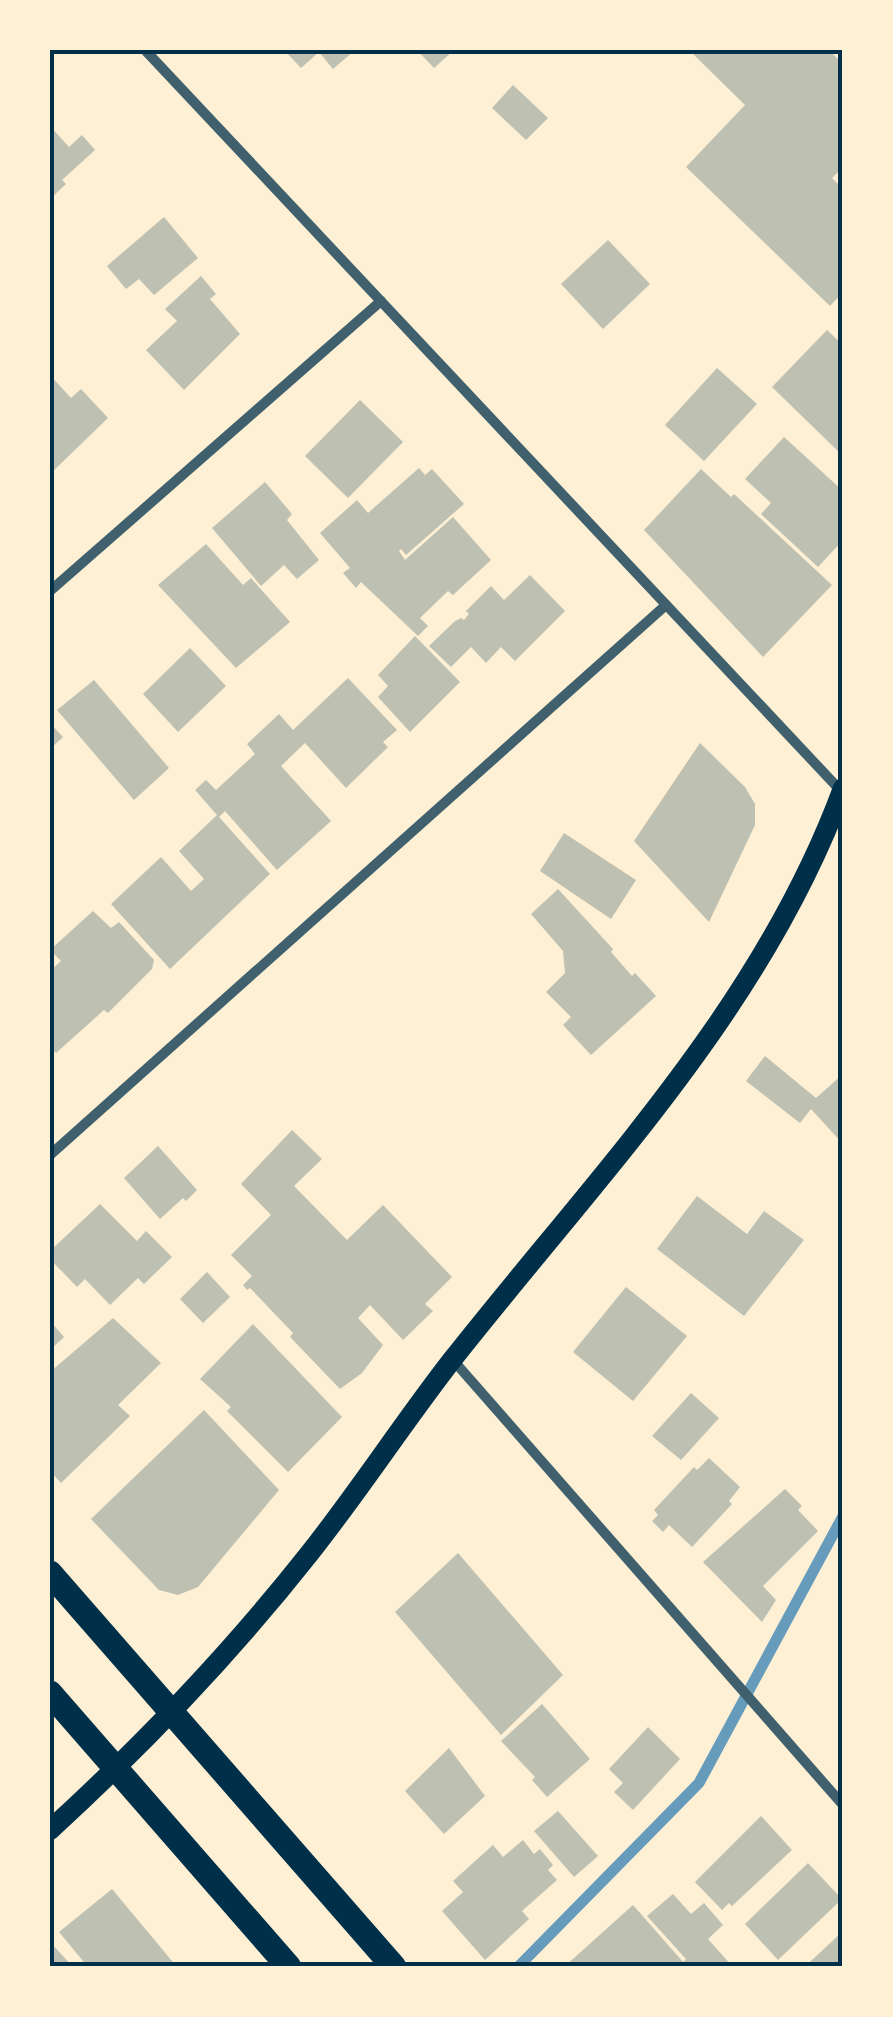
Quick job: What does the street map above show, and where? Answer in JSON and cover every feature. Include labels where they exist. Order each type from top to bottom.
[{"type":"main road","points":[[50,1830],[172,1713],[250,1627],[312,1551],[453,1359],[695,1059],[787,916],[842,790]]},
{"type":"main road","points":[[50,1573],[394,1967]]},
{"type":"main road","points":[[50,1693],[290,1967]]},
{"type":"street","points":[[145,50],[842,790]]},
{"type":"street","points":[[50,592],[381,301]]},
{"type":"street","points":[[50,1154],[666,605]]},
{"type":"street","points":[[453,1359],[843,1805]]},
{"type":"building","points":[[284,50],[355,50],[333,69],[319,52],[301,68]]},
{"type":"building","points":[[417,50],[454,50],[434,68]]},
{"type":"building","points":[[697,50],[829,50],[843,64],[843,167],[832,178],[843,189],[843,292],[830,306],[686,167],[745,105],[693,54]]},
{"type":"building","points":[[513,85],[548,118],[526,140],[492,108]]},
{"type":"building","points":[[50,126],[69,147],[82,135],[95,150],[62,180],[66,184],[50,199]]},
{"type":"building","points":[[164,217],[198,258],[154,295],[139,279],[126,289],[107,266]]},
{"type":"building","points":[[608,240],[650,284],[603,329],[561,284]]},
{"type":"building","points":[[201,276],[216,294],[210,299],[240,334],[184,390],[146,350],[177,321],[165,309]]},
{"type":"building","points":[[827,330],[843,345],[843,456],[772,387]]},
{"type":"building","points":[[717,368],[757,404],[704,461],[665,425]]},
{"type":"building","points":[[50,375],[71,398],[81,389],[108,418],[50,474]]},
{"type":"building","points":[[360,400],[403,442],[348,498],[305,456]]},
{"type":"building","points":[[784,437],[843,491],[843,540],[818,567],[761,514],[771,503],[745,479]]},
{"type":"building","points":[[419,468],[425,475],[432,469],[464,504],[406,555],[401,549],[405,560],[453,517],[491,560],[453,595],[448,591],[420,618],[428,626],[418,636],[361,582],[356,588],[343,573],[350,568],[320,533],[357,500],[368,513]]},
{"type":"building","points":[[701,469],[731,497],[734,494],[832,585],[763,657],[644,530]]},
{"type":"building","points":[[265,482],[292,514],[287,520],[319,560],[297,579],[284,565],[261,586],[212,528]]},
{"type":"building","points":[[206,544],[243,585],[251,578],[290,622],[236,668],[158,585]]},
{"type":"building","points":[[530,575],[565,611],[515,661],[501,647],[486,663],[471,647],[451,667],[429,646],[455,621],[464,620],[469,614],[466,611],[491,586],[504,600]]},
{"type":"building","points":[[415,636],[460,682],[410,732],[378,697],[388,686],[378,675]]},
{"type":"building","points":[[190,648],[226,686],[178,732],[143,694]]},
{"type":"building","points":[[348,678],[397,730],[383,742],[388,747],[346,788],[305,743],[281,766],[331,821],[277,870],[225,811],[219,817],[270,874],[170,969],[111,904],[161,857],[191,891],[204,879],[179,851],[217,815],[195,790],[206,780],[216,790],[255,754],[247,744],[279,714],[293,730]]},
{"type":"building","points":[[94,680],[169,768],[134,800],[57,710]]},
{"type":"building","points":[[50,723],[63,737],[50,749]]},
{"type":"building","points":[[700,743],[745,787],[755,804],[755,825],[709,922],[634,841]]},
{"type":"building","points":[[564,833],[636,880],[611,919],[540,871]]},
{"type":"building","points":[[558,889],[613,949],[611,952],[632,976],[635,973],[656,996],[591,1055],[563,1025],[571,1017],[546,992],[565,973],[563,951],[531,914]]},
{"type":"building","points":[[93,911],[111,928],[119,922],[154,960],[152,969],[108,1013],[104,1010],[56,1053],[50,1047],[50,971],[61,961],[50,950]]},
{"type":"building","points":[[765,1056],[816,1098],[843,1074],[843,1144],[811,1109],[800,1123],[746,1081]]},
{"type":"building","points":[[292,1130],[322,1159],[294,1186],[347,1240],[383,1205],[452,1277],[425,1304],[433,1311],[403,1340],[370,1305],[358,1318],[383,1345],[362,1373],[340,1389],[290,1337],[293,1333],[250,1288],[247,1290],[243,1285],[252,1276],[231,1255],[271,1215],[241,1184]]},
{"type":"building","points":[[158,1146],[197,1190],[160,1219],[124,1178]]},
{"type":"building","points":[[697,1196],[747,1234],[764,1211],[804,1240],[744,1316],[657,1249]]},
{"type":"building","points":[[100,1204],[137,1241],[146,1231],[172,1257],[144,1284],[138,1278],[110,1305],[85,1279],[77,1287],[50,1259],[50,1251]]},
{"type":"building","points":[[207,1272],[230,1297],[203,1323],[180,1299]]},
{"type":"building","points":[[626,1287],[687,1336],[633,1401],[573,1352]]},
{"type":"building","points":[[113,1318],[161,1363],[118,1405],[130,1416],[61,1483],[50,1471],[50,1372]]},
{"type":"building","points":[[50,1321],[64,1337],[50,1350]]},
{"type":"building","points":[[253,1324],[342,1417],[288,1472],[227,1411],[231,1407],[200,1379]]},
{"type":"building","points":[[691,1393],[719,1418],[681,1460],[652,1436]]},
{"type":"building","points":[[204,1410],[279,1490],[198,1587],[178,1595],[159,1590],[91,1519]]},
{"type":"building","points":[[709,1458],[740,1487],[729,1501],[732,1504],[692,1547],[669,1525],[663,1532],[652,1521],[658,1515],[654,1510],[694,1467],[697,1470]]},
{"type":"building","points":[[785,1489],[818,1531],[763,1586],[776,1600],[762,1622],[703,1562]]},
{"type":"building","points":[[458,1553],[563,1675],[501,1735],[395,1612]]},
{"type":"building","points":[[542,1704],[590,1759],[547,1797],[532,1780],[535,1777],[501,1741]]},
{"type":"building","points":[[648,1727],[680,1759],[633,1810],[614,1792],[623,1783],[609,1769]]},
{"type":"building","points":[[449,1748],[485,1796],[444,1834],[405,1791]]},
{"type":"building","points":[[558,1811],[598,1856],[574,1877],[534,1831]]},
{"type":"building","points":[[761,1816],[792,1850],[732,1906],[729,1903],[722,1910],[695,1882]]},
{"type":"building","points":[[523,1840],[534,1854],[540,1849],[553,1865],[548,1870],[557,1880],[522,1911],[529,1919],[485,1960],[442,1911],[463,1892],[453,1881],[493,1845],[503,1857]]},
{"type":"building","points":[[808,1863],[842,1899],[778,1960],[745,1924]]},
{"type":"building","points":[[112,1889],[177,1967],[88,1967],[59,1932]]},
{"type":"building","points":[[673,1894],[691,1914],[704,1903],[723,1925],[708,1939],[733,1967],[564,1967],[633,1905],[683,1962],[686,1959],[647,1916]]},
{"type":"building","points":[[843,1931],[843,1967],[814,1967],[810,1962]]},
{"type":"building","points":[[52,1944],[73,1967],[50,1967]]},
{"type":"waterway","points":[[518,1967],[699,1783],[843,1516]]}]
